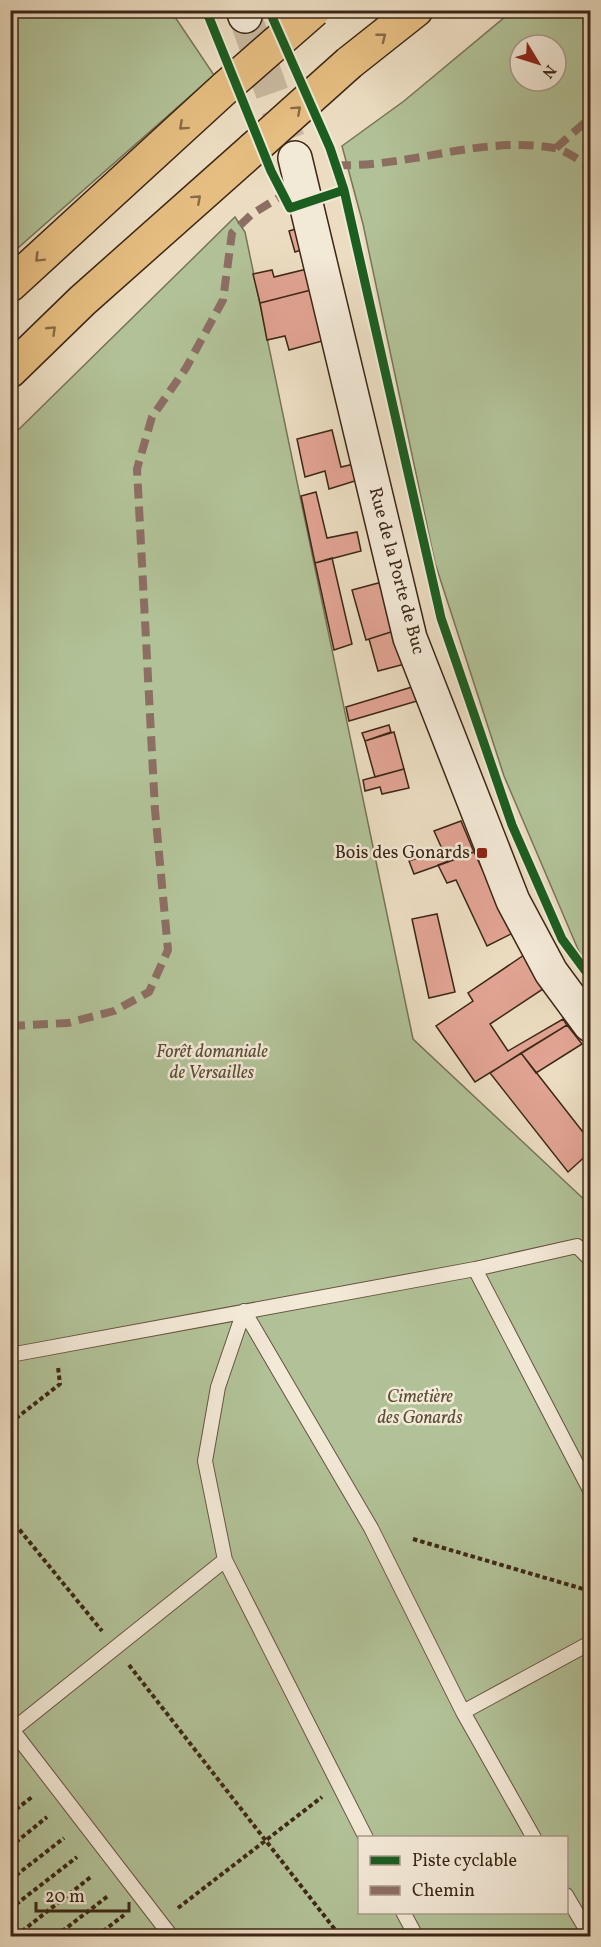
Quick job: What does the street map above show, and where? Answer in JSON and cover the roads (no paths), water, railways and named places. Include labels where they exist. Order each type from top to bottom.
[{"type":"highway","points":[[10,285],[226,87],[314,10]]},
{"type":"highway","points":[[10,371],[82,301],[349,63],[416,10]]},
{"type":"main road","name":"Rue de la Porte de Buc","points":[[295,158],[410,638],[513,901],[551,972],[591,1025]]},
{"type":"lane","points":[[10,1355],[475,1269],[577,1246],[591,1259]]},
{"type":"lane","points":[[475,1269],[591,1490]]},
{"type":"lane","points":[[244,1311],[218,1387],[205,1461],[225,1560],[365,1836]]},
{"type":"lane","points":[[244,1311],[370,1528],[463,1712],[533,1836]]},
{"type":"lane","points":[[171,1936],[11,1730],[225,1560]]},
{"type":"lane","points":[[463,1712],[591,1642]]},
{"type":"lane","points":[[568,1897],[590,1936]]},
{"type":"lane","points":[[405,1914],[416,1936]]},
{"type":"tunnel","points":[[245,16],[295,158]]},
{"type":"place","name":"Bois des Gonards","points":[[482,853]]},
{"type":"park label","name":"Forêt domaniale de Versailles","points":[[212,1062]]},
{"type":"park label","name":"Cimetière des Gonards","points":[[420,1407]]}]
